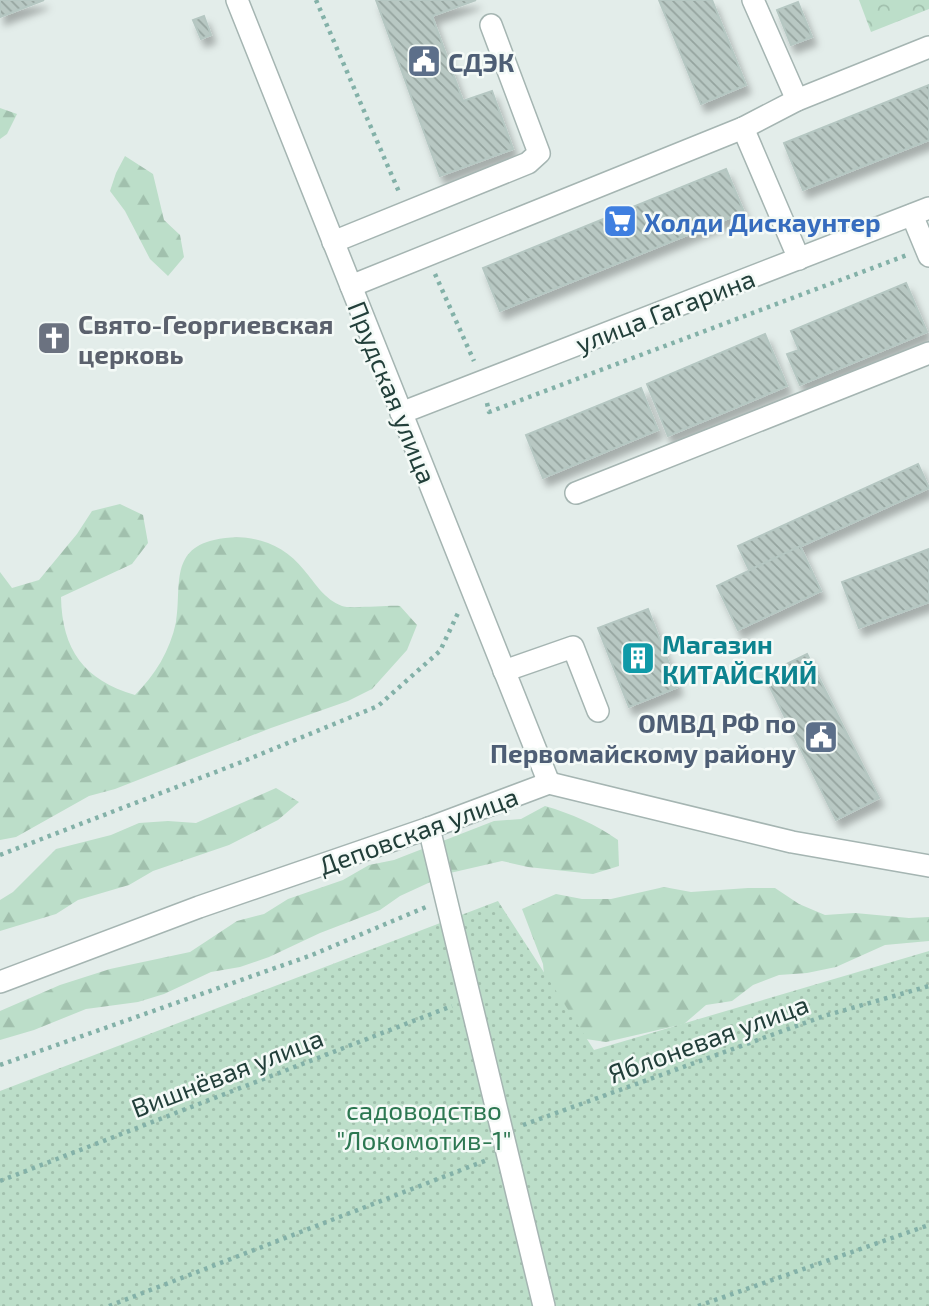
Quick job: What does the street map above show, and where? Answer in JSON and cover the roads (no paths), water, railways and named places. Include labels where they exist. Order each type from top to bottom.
[{"type":"street","name":"Прудская улица","points":[[237,0],[549,783]]},
{"type":"street","points":[[753,0],[797,100]]},
{"type":"street","points":[[334,242],[528,163],[539,153],[491,25]]},
{"type":"street","points":[[351,286],[743,128],[797,100],[929,47]]},
{"type":"street","points":[[743,128],[799,259]]},
{"type":"street","points":[[920,212],[928,252]]},
{"type":"street","name":"улица Гагарина","points":[[401,413],[920,212]]},
{"type":"street","points":[[576,493],[929,353]]},
{"type":"street","points":[[504,671],[573,647],[598,710]]},
{"type":"street","name":"Деповская улица","points":[[0,982],[199,907],[429,828],[549,783],[792,842],[929,866]]},
{"type":"street","points":[[429,828],[544,1306]]},
{"type":"place","name":"СДЭК","points":[[424,61]]},
{"type":"place","name":"Холди Дискаунтер","points":[[620,221]]},
{"type":"place","name":"Свято-Георгиевская церковь","points":[[54,338]]},
{"type":"place","name":"Магазин КИТАЙСКИЙ","points":[[638,658]]},
{"type":"place","name":"ОМВД РФ по Первомайскому району","points":[[821,737]]},
{"type":"park label","name":"садоводство \"Локомотив-1\"","points":[[424,1124]]}]
